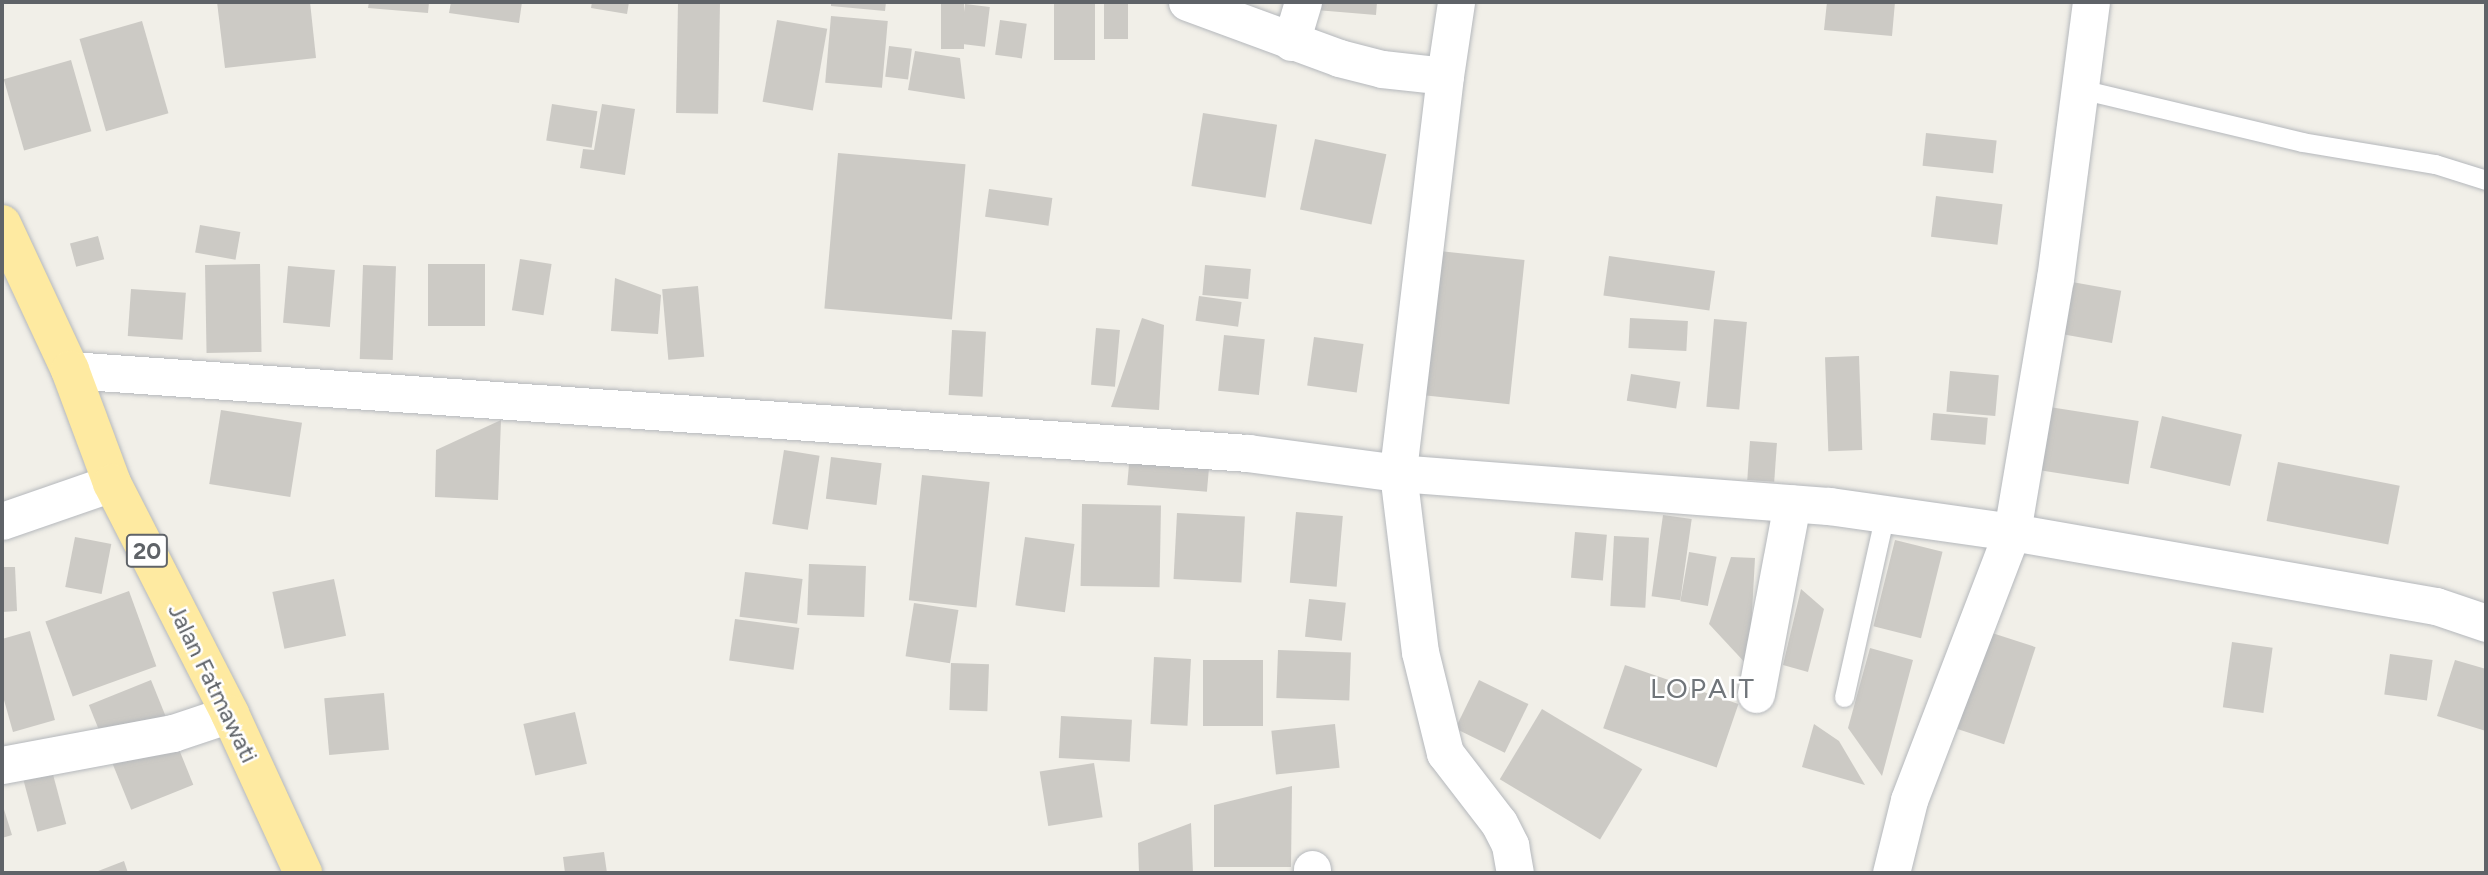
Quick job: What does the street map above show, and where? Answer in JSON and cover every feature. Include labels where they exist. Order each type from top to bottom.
[{"type":"highway","name":"Jalan Fatmawati","points":[[2,224],[70,370],[112,483],[230,714],[303,873]]},
{"type":"street","points":[[1187,2],[1291,42],[1382,69],[1445,76]]},
{"type":"street","points":[[1291,42],[1303,2]]},
{"type":"street","points":[[1457,2],[1445,76],[1398,474],[1420,652],[1445,753],[1499,823],[1510,845],[1515,873]]},
{"type":"street","points":[[1891,873],[1909,800],[2012,532],[2056,279],[2091,2]]},
{"type":"street","points":[[70,370],[1248,453],[1398,474],[1792,503],[1885,513],[2012,532],[2436,606],[2486,623]]},
{"type":"street","points":[[2,521],[112,483]]},
{"type":"street","points":[[1756,694],[1792,503]]},
{"type":"street","points":[[2,765],[173,733],[230,714]]},
{"type":"lane","points":[[2080,89],[2302,142],[2435,164],[2486,180]]},
{"type":"lane","points":[[1844,697],[1885,513]]},
{"type":"building","points":[[217,2],[310,2],[316,58],[225,68]]},
{"type":"building","points":[[369,2],[429,2],[428,13],[368,8]]},
{"type":"building","points":[[451,2],[522,2],[519,23],[449,13]]},
{"type":"building","points":[[592,2],[629,2],[627,14],[591,8]]},
{"type":"building","points":[[678,2],[720,3],[718,114],[676,113]]},
{"type":"building","points":[[831,2],[886,2],[885,11],[831,6]]},
{"type":"building","points":[[941,2],[964,2],[964,49],[941,49]]},
{"type":"building","points":[[1054,2],[1095,2],[1095,60],[1054,60]]},
{"type":"building","points":[[1104,2],[1128,2],[1128,39],[1104,39]]},
{"type":"building","points":[[1305,2],[1377,2],[1376,15],[1304,9]]},
{"type":"building","points":[[1827,2],[1895,2],[1892,36],[1824,30]]},
{"type":"building","points":[[965,4],[990,7],[985,47],[960,44]]},
{"type":"building","points":[[831,16],[888,21],[882,88],[825,83]]},
{"type":"building","points":[[777,20],[827,29],[813,111],[763,102]]},
{"type":"building","points":[[1000,20],[1027,24],[1022,58],[995,55]]},
{"type":"building","points":[[142,21],[168,113],[106,131],[80,39]]},
{"type":"building","points":[[889,46],[912,49],[908,80],[885,77]]},
{"type":"building","points":[[915,51],[960,58],[965,99],[908,90]]},
{"type":"building","points":[[71,60],[91,131],[24,150],[4,79]]},
{"type":"building","points":[[552,104],[597,111],[592,148],[546,141]]},
{"type":"building","points":[[602,104],[635,109],[625,175],[580,168],[583,149],[594,150]]},
{"type":"building","points":[[1203,113],[1277,125],[1266,198],[1191,186]]},
{"type":"building","points":[[1926,133],[1997,140],[1993,173],[1923,166]]},
{"type":"building","points":[[1315,139],[1386,154],[1371,225],[1300,209]]},
{"type":"building","points":[[838,153],[966,164],[952,320],[824,308]]},
{"type":"building","points":[[989,189],[1052,198],[1048,226],[985,217]]},
{"type":"building","points":[[1936,196],[2003,204],[1998,245],[1931,237]]},
{"type":"building","points":[[200,225],[240,232],[236,260],[195,253]]},
{"type":"building","points":[[98,236],[104,259],[76,267],[70,244]]},
{"type":"building","points":[[1439,251],[1525,260],[1509,404],[1424,395]]},
{"type":"building","points":[[1609,256],[1715,271],[1709,311],[1603,296]]},
{"type":"building","points":[[520,259],[552,264],[543,315],[512,310]]},
{"type":"building","points":[[260,264],[262,352],[207,353],[205,265]]},
{"type":"building","points":[[428,264],[485,264],[485,326],[428,326]]},
{"type":"building","points":[[363,265],[396,266],[393,360],[360,359]]},
{"type":"building","points":[[1205,265],[1251,269],[1248,299],[1202,295]]},
{"type":"building","points":[[288,266],[335,270],[330,327],[283,323]]},
{"type":"building","points":[[615,278],[661,295],[658,334],[611,331]]},
{"type":"building","points":[[2072,282],[2121,291],[2112,343],[2063,334]]},
{"type":"building","points":[[698,286],[704,357],[668,360],[662,289]]},
{"type":"building","points":[[131,289],[186,293],[183,340],[128,336]]},
{"type":"building","points":[[1199,296],[1242,302],[1238,327],[1196,321]]},
{"type":"building","points":[[1142,318],[1164,325],[1159,410],[1111,407]]},
{"type":"building","points":[[1630,318],[1688,321],[1686,351],[1628,348]]},
{"type":"building","points":[[1714,319],[1747,322],[1739,410],[1706,407]]},
{"type":"building","points":[[1096,328],[1120,330],[1115,387],[1091,385]]},
{"type":"building","points":[[952,330],[986,332],[983,397],[949,395]]},
{"type":"building","points":[[1224,335],[1265,339],[1259,395],[1218,391]]},
{"type":"building","points":[[1314,337],[1364,344],[1357,392],[1307,386]]},
{"type":"building","points":[[1859,356],[1862,450],[1828,451],[1825,357]]},
{"type":"building","points":[[1950,371],[1999,375],[1995,416],[1946,412]]},
{"type":"building","points":[[1631,374],[1680,382],[1676,408],[1627,401]]},
{"type":"building","points":[[2031,404],[2139,421],[2129,484],[2021,467]]},
{"type":"building","points":[[221,410],[302,423],[290,497],[209,484]]},
{"type":"building","points":[[1933,413],[1988,418],[1985,445],[1931,440]]},
{"type":"building","points":[[2162,416],[2242,434],[2230,486],[2150,468]]},
{"type":"building","points":[[501,420],[498,500],[435,497],[436,450]]},
{"type":"building","points":[[1750,441],[1777,443],[1774,482],[1747,480]]},
{"type":"building","points":[[784,450],[820,456],[808,530],[772,524]]},
{"type":"building","points":[[1130,453],[1210,460],[1207,492],[1127,485]]},
{"type":"building","points":[[831,457],[882,463],[877,505],[826,499]]},
{"type":"building","points":[[2278,462],[2400,486],[2388,545],[2267,521]]},
{"type":"building","points":[[922,475],[990,482],[976,607],[909,600]]},
{"type":"building","points":[[1082,504],[1161,505],[1160,587],[1081,586]]},
{"type":"building","points":[[1296,512],[1343,516],[1337,587],[1290,583]]},
{"type":"building","points":[[1177,513],[1245,517],[1241,582],[1174,579]]},
{"type":"building","points":[[1663,515],[1692,519],[1680,600],[1652,596]]},
{"type":"building","points":[[1575,532],[1607,535],[1603,581],[1571,578]]},
{"type":"building","points":[[1614,536],[1649,538],[1645,608],[1610,606]]},
{"type":"building","points":[[75,537],[111,544],[102,594],[65,587]]},
{"type":"building","points":[[1025,537],[1075,544],[1065,612],[1015,605]]},
{"type":"building","points":[[1895,540],[1943,552],[1921,638],[1873,626]]},
{"type":"building","points":[[1689,552],[1717,557],[1708,606],[1680,601]]},
{"type":"building","points":[[1731,557],[1755,558],[1749,667],[1709,624]]},
{"type":"building","points":[[809,564],[866,566],[864,617],[807,615]]},
{"type":"building","points":[[2,567],[15,567],[17,611],[2,612]]},
{"type":"building","points":[[745,572],[803,579],[797,624],[740,617]]},
{"type":"building","points":[[334,579],[346,636],[284,649],[272,592]]},
{"type":"building","points":[[1801,589],[1824,609],[1808,672],[1783,665]]},
{"type":"building","points":[[129,591],[156,666],[73,697],[45,621]]},
{"type":"building","points":[[1309,599],[1346,603],[1342,641],[1305,637]]},
{"type":"building","points":[[914,603],[958,610],[950,663],[906,656]]},
{"type":"building","points":[[735,619],[799,628],[794,670],[729,661]]},
{"type":"building","points":[[30,631],[55,720],[13,732],[2,693],[2,639]]},
{"type":"building","points":[[1989,632],[2036,647],[2004,744],[1957,729]]},
{"type":"building","points":[[2232,642],[2273,648],[2263,713],[2223,707]]},
{"type":"building","points":[[1870,648],[1913,660],[1882,776],[1848,728]]},
{"type":"building","points":[[1278,650],[1351,653],[1349,701],[1276,698]]},
{"type":"building","points":[[2390,654],[2433,660],[2427,701],[2384,695]]},
{"type":"building","points":[[1154,657],[1191,659],[1187,726],[1150,724]]},
{"type":"building","points":[[1203,660],[1263,660],[1263,726],[1203,726]]},
{"type":"building","points":[[2455,660],[2486,669],[2486,731],[2437,716]]},
{"type":"building","points":[[951,663],[989,664],[987,711],[949,710]]},
{"type":"building","points":[[1625,665],[1738,704],[1717,767],[1603,728]]},
{"type":"building","points":[[151,680],[193,785],[131,810],[89,705]]},
{"type":"building","points":[[1479,680],[1528,704],[1505,753],[1455,729]]},
{"type":"building","points":[[384,693],[389,750],[329,755],[324,698]]},
{"type":"building","points":[[1542,709],[1642,769],[1600,840],[1500,779]]},
{"type":"building","points":[[575,712],[587,764],[535,776],[523,724]]},
{"type":"building","points":[[1061,716],[1132,720],[1130,762],[1059,758]]},
{"type":"building","points":[[1335,724],[1340,768],[1276,774],[1271,731]]},
{"type":"building","points":[[1814,724],[1839,741],[1865,785],[1802,767]]},
{"type":"building","points":[[1094,763],[1103,817],[1048,826],[1040,772]]},
{"type":"building","points":[[51,767],[66,824],[37,832],[22,775]]},
{"type":"building","points":[[1292,786],[1291,867],[1214,867],[1214,805]]},
{"type":"building","points":[[2,803],[12,835],[2,838]]},
{"type":"building","points":[[1191,823],[1193,873],[1139,873],[1138,843]]},
{"type":"building","points":[[604,852],[607,873],[565,873],[563,857]]},
{"type":"building","points":[[124,861],[128,873],[93,873]]},
{"type":"district","name":"LOPAIT","points":[[1703,688]]}]
